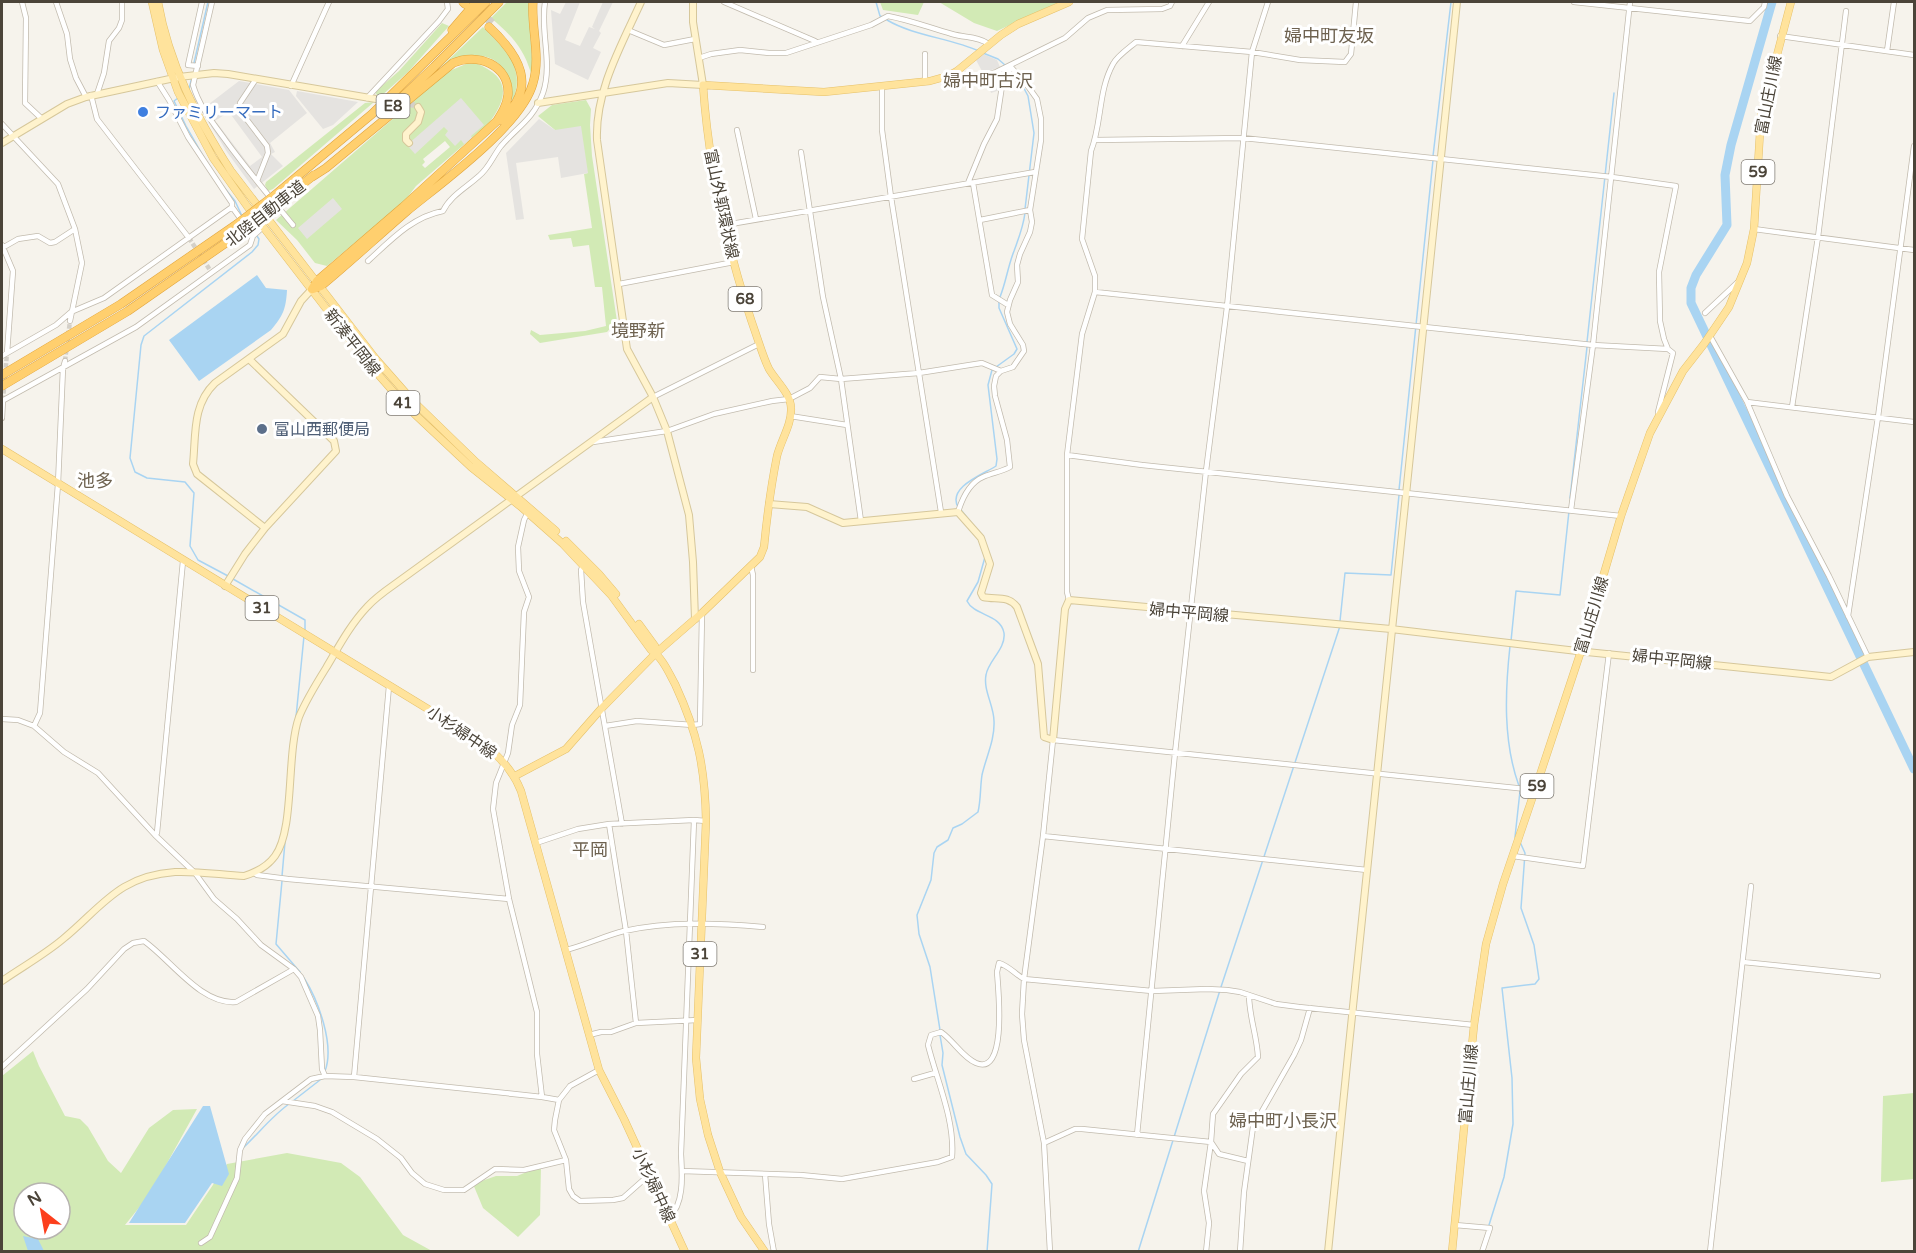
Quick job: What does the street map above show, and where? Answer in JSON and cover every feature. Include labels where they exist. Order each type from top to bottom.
[{"type":"highway","points":[[420,68],[476,2]]},
{"type":"highway","name":"北陸自動車道","points":[[2,375],[122,304],[275,195],[340,141],[420,68],[486,2]]},
{"type":"highway","name":"北陸自動車道","points":[[2,386],[128,311],[243,231],[312,177],[410,91],[499,2]]},
{"type":"highway","points":[[312,289],[472,157],[518,112],[530,92],[535,77],[533,2]]},
{"type":"highway","points":[[319,284],[505,117],[515,105],[522,79],[520,66],[514,54],[491,25],[513,44],[525,67],[527,90],[518,112]]},
{"type":"highway","points":[[312,177],[460,60],[475,58],[488,62],[499,70],[506,82],[507,102],[501,115],[488,130]]},
{"type":"main road","name":"新湊平岡線","points":[[152,2],[163,51],[212,141],[231,171],[375,358],[412,400],[563,544],[610,595],[651,650],[656,653]]},
{"type":"main road","name":"新湊平岡線","points":[[158,2],[176,77],[191,117],[213,158],[263,227],[369,364],[406,406],[464,461],[514,498],[599,573],[655,646],[656,653]]},
{"type":"main road","points":[[703,85],[824,92],[925,81],[948,76],[1018,24],[1070,2]]},
{"type":"main road","name":"富山庄川線","points":[[1452,1251],[1474,1025],[1486,944],[1503,884],[1581,651],[1621,516],[1650,433],[1683,371],[1729,307],[1747,264],[1754,229],[1761,116],[1780,36],[1791,2]]},
{"type":"main road","name":"富山外郭環状線","points":[[656,653],[760,558],[764,547],[778,455],[790,416],[791,405],[768,367],[734,262],[724,225],[708,136],[703,85]]},
{"type":"main road","name":"小杉婦中線","points":[[2,449],[465,731],[490,748],[503,761],[515,776],[521,791],[599,1070],[685,1251]]},
{"type":"main road","points":[[515,776],[566,749],[601,709],[656,653]]},
{"type":"main road","name":"31","points":[[656,653],[670,674],[693,725],[702,761],[706,821],[696,1058],[700,1100],[720,1172],[741,1217],[765,1251]]},
{"type":"street","points":[[22,2],[27,18],[25,103],[42,118]]},
{"type":"street","points":[[56,2],[67,34],[70,59],[76,78],[91,95],[97,119],[189,238]]},
{"type":"street","points":[[91,95],[104,73],[110,41],[122,20],[122,2]]},
{"type":"street","points":[[197,66],[188,65],[202,2]]},
{"type":"street","points":[[212,2],[193,85],[203,107],[257,181],[293,225]]},
{"type":"street","points":[[291,86],[329,2]]},
{"type":"street","points":[[368,98],[439,21],[448,9],[447,2]]},
{"type":"street","points":[[368,261],[418,218],[429,213],[443,211],[451,200],[482,174],[498,149],[529,119],[543,92],[548,68],[543,19],[545,2]]},
{"type":"street","points":[[641,2],[613,63],[603,93],[598,112],[597,140],[627,349],[653,397],[667,431],[689,515],[695,619]]},
{"type":"street","points":[[538,103],[668,83],[703,85],[695,39],[693,2]]},
{"type":"street","points":[[724,2],[816,42]]},
{"type":"street","points":[[948,76],[959,78],[984,76],[1010,66],[1065,38],[1088,18],[1107,10],[1162,9],[1170,6],[1172,2]]},
{"type":"street","points":[[1182,46],[1209,2]]},
{"type":"street","points":[[1137,1134],[1175,753],[1206,471],[1227,307],[1252,52],[1268,2]]},
{"type":"street","points":[[1050,1251],[1044,1143],[1022,1024],[1024,979],[1043,836],[1065,609],[1069,600],[1067,592],[1067,455],[1083,334],[1095,292],[1095,276],[1082,239],[1091,150],[1095,140],[1102,94],[1113,63],[1136,42],[1252,52],[1300,60],[1345,62],[1350,54],[1356,2]]},
{"type":"street","points":[[1328,1251],[1457,2]]},
{"type":"street","points":[[1574,2],[1629,4],[1750,21],[1764,7],[1765,2]]},
{"type":"street","points":[[1887,51],[1894,2]]},
{"type":"street","points":[[1571,510],[1593,345],[1629,4]]},
{"type":"street","points":[[1792,408],[1818,237],[1846,11]]},
{"type":"street","points":[[699,58],[740,50],[769,54],[786,53],[871,25],[888,16],[920,23],[957,36],[976,38],[989,44]]},
{"type":"street","points":[[628,30],[664,45],[695,39]]},
{"type":"street","points":[[1780,36],[1914,55]]},
{"type":"street","points":[[925,54],[925,81]]},
{"type":"street","points":[[958,512],[972,484],[980,478],[1000,473],[1010,467],[1007,440],[994,386],[996,376],[1001,371],[1013,367],[1024,351],[1023,345],[1010,324],[1007,312],[1018,282],[1017,265],[1020,254],[1032,222],[1030,210],[1041,140],[1041,119],[1037,99],[1010,66]]},
{"type":"street","points":[[1008,305],[992,295],[980,220],[971,183],[984,144],[997,119],[1002,86],[1010,66]]},
{"type":"street","points":[[2,143],[67,104],[91,95],[197,74],[221,74],[376,99]]},
{"type":"street","points":[[256,79],[240,103],[241,112],[267,146],[268,153],[257,181]]},
{"type":"street","points":[[157,81],[170,100],[188,136],[232,203],[232,207],[253,236]]},
{"type":"street","points":[[882,86],[882,130],[891,197],[941,512]]},
{"type":"street","points":[[409,143],[406,140],[406,134],[420,117],[421,111],[417,107]]},
{"type":"street","points":[[2,124],[58,184],[75,230],[82,264],[70,321]]},
{"type":"street","points":[[737,130],[756,219]]},
{"type":"street","points":[[1095,140],[1243,138],[1441,158],[1676,186],[1659,272],[1660,321],[1668,349],[1673,353],[1656,421]]},
{"type":"street","points":[[1848,616],[1878,417],[1914,147]]},
{"type":"street","points":[[801,152],[823,297],[841,379],[861,521]]},
{"type":"street","points":[[724,225],[1035,172]]},
{"type":"street","points":[[4,355],[56,325],[71,312],[104,298],[232,207]]},
{"type":"street","points":[[980,220],[1030,210]]},
{"type":"street","points":[[2,418],[2,400],[136,327],[250,245],[253,236],[263,227]]},
{"type":"street","points":[[1754,229],[1914,250]]},
{"type":"street","points":[[4,355],[13,271],[3,246],[18,239],[38,236],[50,243],[75,230]]},
{"type":"street","points":[[619,284],[734,262]]},
{"type":"street","points":[[1706,313],[1742,278]]},
{"type":"street","points":[[265,528],[197,474],[193,464],[198,408],[201,400],[215,383],[283,334],[301,301],[312,289]]},
{"type":"street","points":[[1095,292],[1593,345],[1668,349]]},
{"type":"street","points":[[1710,336],[1747,402],[1788,496],[1868,657]]},
{"type":"street","points":[[2,981],[48,951],[104,900],[138,880],[168,874],[244,876],[263,868],[276,855],[283,837],[293,742],[299,718],[336,651],[359,616],[380,595],[653,397],[759,344]]},
{"type":"street","points":[[225,586],[265,528],[336,451],[334,441],[249,359]]},
{"type":"street","points":[[34,726],[39,713],[58,484],[65,361]]},
{"type":"street","points":[[590,443],[667,431],[714,414],[789,399],[810,388],[819,377],[841,379],[919,373],[982,363],[1001,371]]},
{"type":"street","points":[[1747,402],[1914,422]]},
{"type":"street","points":[[790,416],[847,425]]},
{"type":"street","points":[[1067,455],[1621,516]]},
{"type":"street","points":[[769,504],[807,507],[843,523],[958,512],[981,538],[990,564],[981,593],[983,597],[1010,601],[1017,607],[1038,664],[1044,737],[1053,740],[1535,790]]},
{"type":"street","points":[[528,512],[524,520],[519,547],[519,571],[529,597],[524,612],[520,705],[512,725],[508,753],[496,783],[493,809],[509,898],[537,1012],[537,1054],[542,1097]]},
{"type":"street","points":[[155,835],[183,561]]},
{"type":"street","points":[[583,565],[580,570],[583,602],[622,824]]},
{"type":"street","points":[[751,566],[753,574],[753,670]]},
{"type":"street","name":"婦中平岡線","points":[[1069,600],[1391,629],[1831,676],[1868,657],[1914,652]]},
{"type":"street","points":[[605,726],[637,720],[700,724],[702,613]]},
{"type":"street","points":[[1513,856],[1584,866],[1609,653]]},
{"type":"street","points":[[354,1077],[388,686]]},
{"type":"street","points":[[2,718],[18,720],[34,726],[64,752],[98,773],[155,835],[195,873],[214,900],[237,919],[261,945],[294,969],[301,977],[318,1016],[322,1069],[325,1076]]},
{"type":"street","points":[[669,1218],[678,1205],[682,1171],[694,820]]},
{"type":"street","points":[[536,843],[578,829],[609,824],[706,821]]},
{"type":"street","points":[[609,824],[626,931],[636,1023]]},
{"type":"street","points":[[1043,836],[1367,870]]},
{"type":"street","points":[[254,873],[278,878],[509,898]]},
{"type":"street","points":[[1710,1251],[1751,886]]},
{"type":"street","points":[[566,950],[626,931],[692,923],[763,927]]},
{"type":"street","points":[[2,1067],[87,988],[124,949],[133,943],[144,941],[156,949],[198,990],[228,1003],[236,1002],[294,969]]},
{"type":"street","points":[[1743,962],[1878,976]]},
{"type":"street","points":[[682,1171],[801,1174],[842,1179],[938,1162],[952,1157],[950,1124],[928,1045],[931,1035],[941,1032],[967,1057],[978,1064],[987,1064],[994,1058],[998,1040],[997,972],[999,963],[1006,965],[1024,979],[1152,991],[1207,989],[1240,992],[1276,1004],[1474,1025]]},
{"type":"street","points":[[1206,1251],[1209,1223],[1204,1191],[1213,1114],[1241,1074],[1258,1057],[1258,1045],[1249,1011],[1249,995]]},
{"type":"street","points":[[1240,1251],[1253,1127],[1294,1055],[1310,1008]]},
{"type":"street","points":[[589,1035],[611,1032],[636,1023],[698,1020]]},
{"type":"street","points":[[599,1070],[570,1086],[559,1100],[554,1130],[566,1160],[569,1189],[580,1201],[614,1200],[623,1198],[649,1175]]},
{"type":"street","points":[[914,1079],[935,1073]]},
{"type":"street","points":[[201,1243],[210,1237],[237,1178],[240,1150],[245,1139],[265,1114],[311,1079],[325,1076],[354,1077],[559,1100]]},
{"type":"street","points":[[282,1101],[315,1106],[340,1117],[377,1139],[401,1158],[412,1173],[425,1184],[444,1190],[464,1190],[495,1169],[524,1170],[566,1160]]},
{"type":"street","points":[[1044,1143],[1075,1128],[1211,1142],[1220,1154],[1248,1161]]},
{"type":"street","points":[[765,1174],[769,1224],[774,1251]]},
{"type":"street","points":[[1455,1225],[1490,1228],[1482,1251]]},
{"type":"green space","points":[[507,2],[530,2],[533,72],[531,73],[516,42],[491,18]]},
{"type":"green space","points":[[880,2],[924,2],[918,15],[883,10]]},
{"type":"green space","points":[[939,2],[1059,2],[997,31],[974,23]]},
{"type":"green space","points":[[442,23],[449,26],[408,72],[379,98],[375,92],[399,71]]},
{"type":"green space","points":[[483,27],[505,51],[515,68],[517,77],[513,100],[506,74],[493,60],[485,57],[467,57],[441,67]]},
{"type":"green space","points":[[475,63],[486,68],[500,80],[503,87],[500,104],[489,123],[416,186],[404,202],[327,266],[315,263],[297,240],[276,220],[447,72],[466,64]],"holes":[[[445,141],[450,147],[425,168],[422,165],[425,162],[423,159]]]},
{"type":"green space","points":[[586,100],[591,109],[592,156],[617,321],[607,332],[540,343],[530,334],[531,330],[540,335],[585,331],[606,326],[602,287],[595,287],[589,245],[573,247],[571,238],[550,240],[548,235],[592,228],[584,174],[588,173],[555,130],[538,116],[552,105]]},
{"type":"green space","points":[[374,102],[268,191],[266,182],[365,103]]},
{"type":"green space","points":[[33,1051],[65,1116],[80,1119],[88,1127],[108,1161],[121,1173],[149,1128],[173,1110],[197,1109],[150,1194],[125,1225],[186,1225],[227,1164],[287,1153],[341,1163],[360,1177],[403,1235],[432,1251],[2,1252],[2,1076]]},
{"type":"green space","points":[[1914,1093],[1914,1179],[1881,1182],[1883,1096]]},
{"type":"green space","points":[[541,1166],[540,1215],[518,1237],[483,1208],[473,1184],[496,1176],[517,1176]]},
{"type":"shaded area","points":[[566,2],[580,2],[565,40],[580,46],[589,27],[595,29],[592,27],[603,2],[613,2],[593,48],[601,52],[588,80],[555,64],[551,10],[560,14]]},
{"type":"shaded area","points":[[983,54],[997,60],[1000,67],[983,73],[976,60]]},
{"type":"shaded area","points":[[1006,69],[1008,71],[1000,90],[991,93],[986,78]]},
{"type":"shaded area","points":[[239,81],[289,90],[307,113],[270,143],[275,152],[271,154],[283,166],[254,189],[211,126],[217,123],[250,166],[262,157],[229,112],[210,124],[205,107]]},
{"type":"shaded area","points":[[297,91],[358,102],[333,125],[323,129],[296,96]]},
{"type":"shaded area","points":[[461,98],[484,125],[464,144],[461,140],[455,146],[445,135],[448,131],[444,127],[415,154],[407,145]]},
{"type":"shaded area","points":[[539,119],[555,130],[581,126],[588,173],[561,178],[558,157],[516,163],[524,219],[516,220],[506,153]]},
{"type":"shaded area","points":[[333,198],[342,209],[307,239],[298,228]]},
{"type":"water","points":[[257,275],[266,288],[287,290],[285,307],[281,316],[271,330],[199,381],[169,340]]},
{"type":"water","points":[[203,1106],[210,1106],[229,1174],[222,1186],[212,1183],[185,1223],[129,1223]]},
{"type":"water","points":[[25,1241],[39,1241],[44,1251],[28,1251]]},
{"type":"waterway","points":[[194,63],[208,2]]},
{"type":"waterway","points":[[876,2],[880,16],[883,17]]},
{"type":"waterway","points":[[1433,156],[1451,2]]},
{"type":"waterway","points":[[1772,2],[1731,145],[1725,175],[1727,225],[1696,275],[1691,288],[1691,303],[1914,769]]},
{"type":"waterway","points":[[887,20],[909,30],[979,51]]},
{"type":"waterway","points":[[983,53],[998,59],[1005,65]]},
{"type":"waterway","points":[[189,89],[192,77]]},
{"type":"waterway","points":[[1019,79],[1028,96],[1034,133],[1025,209]]},
{"type":"waterway","points":[[1587,342],[1614,93]]},
{"type":"waterway","points":[[178,98],[174,101],[206,161]]},
{"type":"waterway","points":[[1399,490],[1433,160]]},
{"type":"waterway","points":[[222,185],[235,201],[242,216]]},
{"type":"waterway","points":[[1000,297],[1025,213]]},
{"type":"waterway","points":[[228,576],[198,560],[190,546],[194,493],[185,482],[147,478],[135,472],[130,458],[141,345],[144,336],[252,252],[258,245],[259,239],[252,229]]},
{"type":"waterway","points":[[996,367],[1014,354],[1017,349],[999,308],[999,302]]},
{"type":"waterway","points":[[1570,498],[1587,347]]},
{"type":"waterway","points":[[958,507],[956,500],[962,487],[996,466],[988,385],[992,370]]},
{"type":"waterway","points":[[1340,621],[1345,573],[1391,575],[1399,495]]},
{"type":"waterway","points":[[961,510],[977,530]]},
{"type":"waterway","points":[[1511,641],[1516,591],[1560,595],[1569,511]]},
{"type":"waterway","points":[[940,1030],[930,967],[919,934],[917,915],[931,880],[934,853],[937,847],[948,840],[953,828],[978,812],[982,775],[993,735],[994,715],[985,681],[987,670],[1000,650],[1004,633],[998,622],[975,610],[967,601],[978,582],[985,557]]},
{"type":"waterway","points":[[233,579],[305,620],[305,631]]},
{"type":"waterway","points":[[1138,1252],[1221,987],[1340,626]]},
{"type":"waterway","points":[[296,717],[304,636]]},
{"type":"waterway","points":[[1510,646],[1507,681],[1508,734],[1519,786]]},
{"type":"waterway","points":[[1517,839],[1515,837],[1520,791]]},
{"type":"waterway","points":[[282,876],[285,842]]},
{"type":"waterway","points":[[1489,1225],[1504,1177],[1513,1124],[1512,1078],[1502,988],[1535,984],[1539,979],[1534,945],[1521,908],[1525,853],[1520,842]]},
{"type":"waterway","points":[[282,881],[276,944],[300,972]]},
{"type":"waterway","points":[[304,978],[315,998],[324,1023],[328,1049],[325,1071]]},
{"type":"waterway","points":[[940,1035],[942,1065],[960,1137],[966,1154],[992,1184],[987,1252]]},
{"type":"waterway","points":[[293,1101],[320,1080]]},
{"type":"waterway","points":[[243,1148],[289,1104]]},
{"type":"tunnel","points":[[470,2],[492,23]]},
{"type":"tunnel","points":[[382,100],[418,107]]},
{"type":"tunnel","points":[[189,238],[212,273]]},
{"type":"tunnel","points":[[65,361],[70,321]]},
{"type":"tunnel","points":[[3,400],[7,353]]},
{"type":"place","name":"ファミリーマート","points":[[143,112]]},
{"type":"place","name":"富山西郵便局","points":[[262,429]]},
{"type":"district","name":"婦中町友坂","points":[[1329,36]]},
{"type":"district","name":"婦中町古沢","points":[[988,81]]},
{"type":"district","name":"境野新","points":[[638,331]]},
{"type":"district","name":"池多","points":[[95,481]]},
{"type":"district","name":"平岡","points":[[590,850]]},
{"type":"district","name":"婦中町小長沢","points":[[1283,1121]]}]
